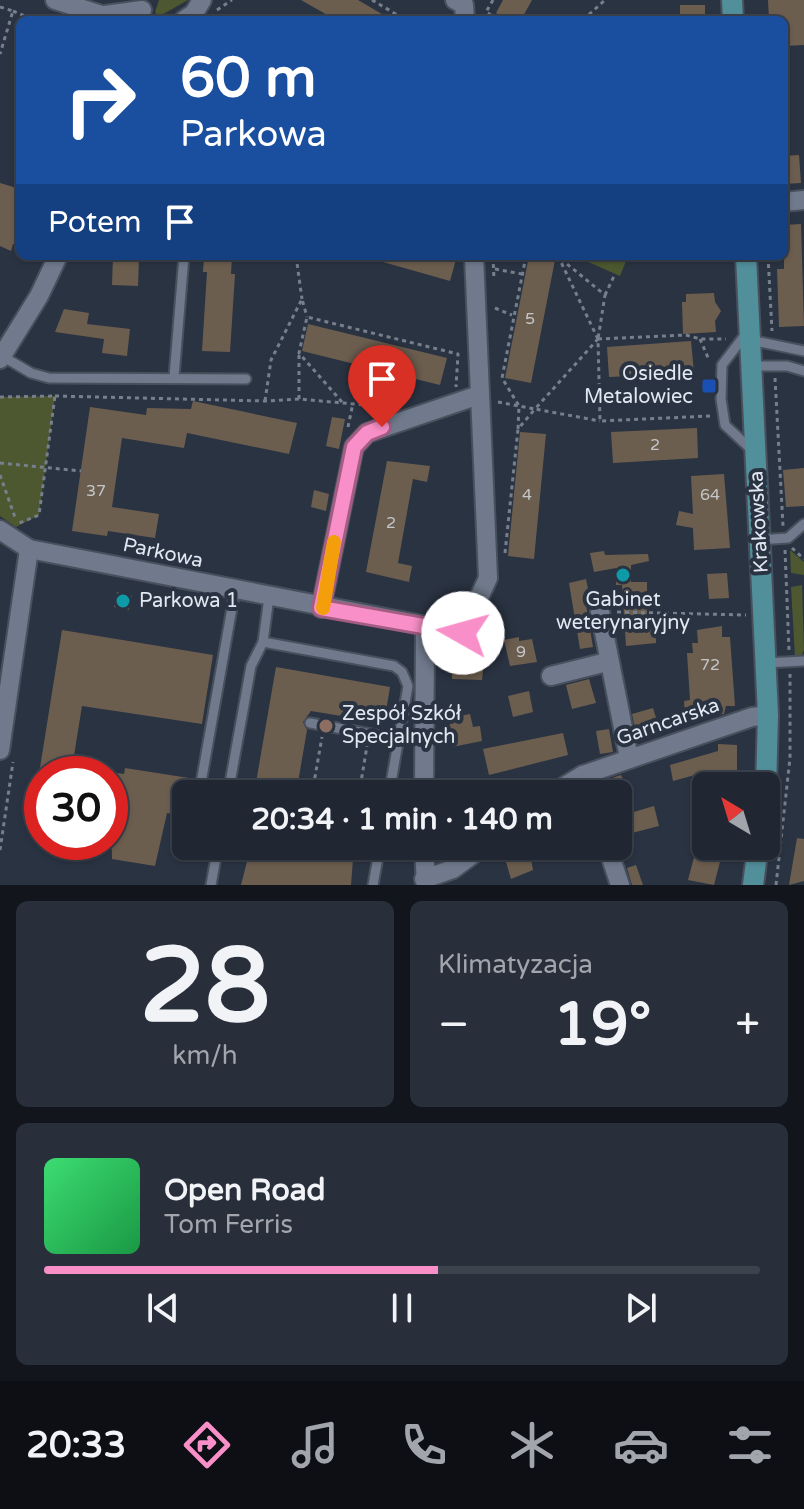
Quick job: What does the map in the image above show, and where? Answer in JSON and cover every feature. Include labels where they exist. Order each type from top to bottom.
[{"type":"street","points":[[55,0],[130,13]]},
{"type":"street","points":[[194,11],[216,0]]},
{"type":"street","points":[[455,0],[464,5],[465,16]]},
{"type":"street","points":[[1,358],[39,296],[56,260]]},
{"type":"street","points":[[321,608],[354,447],[367,433],[479,395],[474,260]]},
{"type":"street","name":"Krakowska","points":[[746,260],[768,715],[766,772]]},
{"type":"street","name":"Parkowa","points":[[0,530],[29,549],[425,629],[463,633],[488,578],[479,395]]},
{"type":"street","points":[[0,750],[29,549]]},
{"type":"street","points":[[600,612],[607,662],[629,758]]},
{"type":"street","points":[[424,780],[425,629]]},
{"type":"street","points":[[551,676],[607,662]]},
{"type":"street","name":"Garncarska","points":[[575,780],[629,758],[768,715]]},
{"type":"street","points":[[583,775],[585,780]]},
{"type":"street","points":[[424,860],[425,882],[465,860]]},
{"type":"street","points":[[612,860],[620,885]]},
{"type":"street","points":[[753,885],[756,860]]},
{"type":"lane","points":[[174,377],[184,260]]},
{"type":"lane","points":[[755,452],[725,425],[721,399],[722,365],[750,332],[773,344],[804,351]]},
{"type":"lane","points":[[1,358],[49,378],[246,379]]},
{"type":"lane","points":[[751,366],[774,365],[804,371]]},
{"type":"lane","points":[[760,540],[784,539],[804,524]]},
{"type":"lane","points":[[201,780],[235,591]]},
{"type":"lane","points":[[231,780],[251,666],[263,642],[269,597]]},
{"type":"lane","points":[[263,642],[398,668],[408,686],[392,780]]},
{"type":"lane","points":[[765,663],[804,661]]},
{"type":"lane","points":[[310,723],[399,739]]},
{"type":"lane","points":[[211,885],[215,860]]},
{"type":"lane","points":[[373,885],[377,860]]},
{"type":"path","points":[[372,0],[399,16]]},
{"type":"path","points":[[492,16],[486,12],[493,0]]},
{"type":"path","points":[[587,16],[605,0]]},
{"type":"path","points":[[0,7],[25,16]]},
{"type":"path","points":[[0,54],[13,11]]},
{"type":"path","points":[[297,260],[307,317],[299,353],[299,399]]},
{"type":"path","points":[[493,260],[494,283]]},
{"type":"path","points":[[505,559],[519,406],[502,378],[525,260]]},
{"type":"path","points":[[561,260],[598,339]]},
{"type":"path","points":[[562,260],[605,295]]},
{"type":"path","points":[[768,260],[773,344]]},
{"type":"path","points":[[494,269],[522,274]]},
{"type":"path","points":[[600,421],[598,339],[605,295],[615,274]]},
{"type":"path","points":[[495,296],[495,310],[514,315]]},
{"type":"path","points":[[265,401],[271,360],[302,299]]},
{"type":"path","points":[[307,317],[458,354]]},
{"type":"path","points":[[518,429],[598,339],[686,335],[700,339],[734,339],[726,347]]},
{"type":"path","points":[[700,339],[710,362],[718,354]]},
{"type":"path","points":[[0,397],[342,402],[299,353]]},
{"type":"path","points":[[774,365],[790,661],[790,758],[776,885]]},
{"type":"path","points":[[479,395],[600,421],[714,416]]},
{"type":"path","points":[[0,475],[17,524],[39,515],[55,396]]},
{"type":"path","points":[[0,463],[81,471]]},
{"type":"path","points":[[600,612],[750,615]]},
{"type":"path","points":[[314,780],[324,725]]},
{"type":"path","points":[[361,780],[367,746]]},
{"type":"green space","points":[[159,0],[188,0],[160,16],[155,12]]},
{"type":"green space","points":[[584,260],[626,260],[620,276]]},
{"type":"green space","points":[[55,396],[39,515],[16,527],[0,516],[0,397]]},
{"type":"green space","points":[[790,550],[804,562],[804,575],[791,573]]},
{"type":"green space","points":[[802,585],[804,650],[801,657],[795,657],[791,587]]},
{"type":"building","points":[[301,0],[358,0],[385,16],[329,16]]},
{"type":"building","points":[[503,0],[532,0],[523,16],[496,13]]},
{"type":"building","points":[[768,0],[804,0],[804,45],[788,46],[788,16],[769,16]]},
{"type":"building","points":[[680,5],[705,5],[705,16],[680,16]]},
{"type":"building","points":[[799,155],[801,183],[788,184],[788,156]]},
{"type":"building","points":[[0,183],[16,188],[16,244],[13,244],[11,251],[0,246]]},
{"type":"building","points":[[801,224],[804,326],[779,327],[777,269],[784,269],[784,260],[788,260],[788,225]]},
{"type":"building","points":[[113,260],[139,260],[138,286],[112,285]]},
{"type":"building","points":[[204,260],[232,260],[231,274],[235,274],[230,352],[202,351],[207,272],[203,272]]},
{"type":"building","points":[[376,260],[456,260],[450,281]]},
{"type":"building","points":[[528,260],[555,260],[531,383],[505,378]]},
{"type":"building","points":[[714,293],[721,311],[715,321],[716,332],[683,334],[682,302],[686,302],[686,294]]},
{"type":"building","points":[[64,309],[89,313],[87,324],[130,329],[127,356],[102,353],[104,339],[55,332]]},
{"type":"building","points":[[308,324],[447,358],[440,385],[302,351]]},
{"type":"building","points":[[691,341],[694,373],[609,377],[607,347]]},
{"type":"building","points":[[193,401],[297,423],[289,454],[187,433],[184,448],[122,438],[112,507],[159,514],[155,538],[108,531],[107,536],[72,531],[90,407],[146,415],[147,408],[191,409]]},
{"type":"building","points":[[332,417],[345,419],[339,449],[326,446]]},
{"type":"building","points":[[697,428],[698,458],[613,463],[611,432]]},
{"type":"building","points":[[520,432],[546,434],[534,559],[508,556]]},
{"type":"building","points":[[387,461],[430,466],[427,482],[413,479],[398,563],[412,566],[409,582],[366,572]]},
{"type":"building","points":[[804,468],[804,506],[786,507],[783,470]]},
{"type":"building","points":[[724,474],[730,548],[694,550],[693,528],[676,525],[679,511],[693,514],[691,476]]},
{"type":"building","points":[[314,490],[329,494],[326,511],[311,507]]},
{"type":"building","points":[[604,551],[605,555],[648,554],[649,561],[631,565],[631,582],[647,582],[647,621],[655,620],[656,643],[626,646],[622,585],[616,585],[616,568],[594,572],[590,553]]},
{"type":"building","points":[[727,573],[729,598],[709,599],[707,574]]},
{"type":"building","points":[[586,579],[590,598],[585,599],[593,647],[580,649],[569,583]]},
{"type":"building","name":"Parkowa 1","points":[[117,592],[132,596],[129,610],[114,607]]},
{"type":"building","points":[[722,626],[722,637],[730,637],[735,706],[726,706],[724,714],[685,717],[684,701],[690,700],[687,653],[693,653],[692,643],[698,643],[697,630]]},
{"type":"building","points":[[62,630],[213,655],[202,724],[82,706],[74,756],[42,756]]},
{"type":"building","points":[[519,637],[519,641],[532,639],[537,662],[510,666],[504,640]]},
{"type":"building","points":[[485,653],[482,680],[452,679],[451,656]]},
{"type":"building","points":[[276,667],[390,687],[384,723],[311,711],[303,722],[307,730],[298,780],[256,780]]},
{"type":"building","points":[[589,679],[596,703],[572,709],[566,685]]},
{"type":"building","points":[[529,691],[533,712],[513,717],[508,696]]},
{"type":"building","points":[[653,708],[660,731],[638,742],[632,714]]},
{"type":"building","points":[[470,714],[473,727],[480,726],[482,741],[452,747],[449,718]]},
{"type":"building","points":[[609,729],[613,752],[600,754],[596,731]]},
{"type":"building","points":[[563,733],[568,755],[489,775],[483,749]]},
{"type":"building","points":[[718,744],[737,745],[737,772],[692,772],[692,776],[673,781],[670,765],[718,751]]},
{"type":"building","points":[[128,768],[189,778],[172,780],[172,814],[167,813],[155,866],[118,860],[128,860]]},
{"type":"building","points":[[621,775],[623,780],[606,780]]},
{"type":"building","points":[[654,806],[659,826],[632,833],[632,813]]},
{"type":"building","points":[[797,838],[804,839],[804,881],[789,885]]},
{"type":"building","points":[[247,860],[353,860],[351,885],[241,885]]},
{"type":"building","points":[[505,860],[531,860],[533,870],[511,879]]},
{"type":"building","points":[[693,860],[720,860],[714,885],[688,880]]},
{"type":"building","points":[[636,865],[643,885],[632,885],[627,868]]},
{"type":"slow traffic","points":[[323,608],[334,542]]},
{"type":"place","name":"Osiedle Metalowiec","points":[[709,386]]},
{"type":"place","name":"Gabinet weterynaryjny","points":[[623,575]]},
{"type":"place","name":"Parkowa 1","points":[[123,601]]},
{"type":"place","name":"Zespół Szkół Specjalnych","points":[[326,726]]},
{"type":"route","points":[[382,427],[367,433],[354,447],[321,608],[425,629],[463,633]]}]
